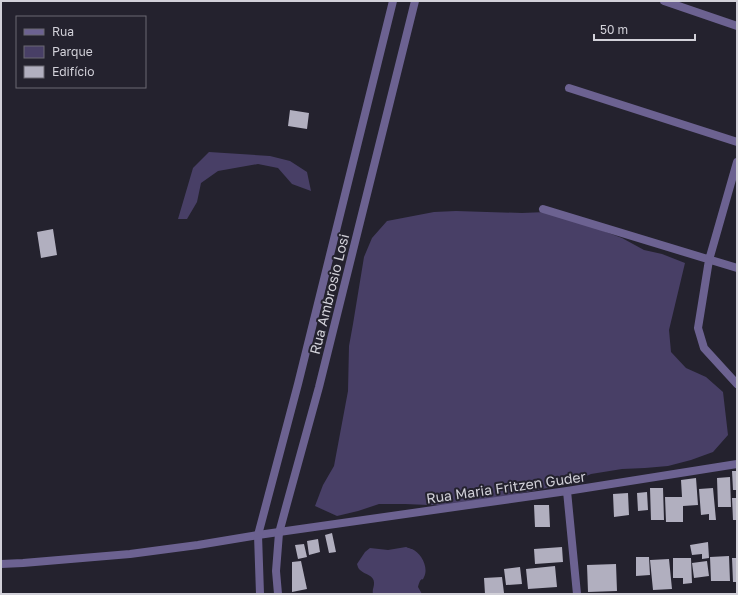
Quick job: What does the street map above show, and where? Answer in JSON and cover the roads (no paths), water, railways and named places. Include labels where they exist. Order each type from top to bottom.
[{"type":"street","name":"Rua Ambrosio Losi","points":[[260,594],[258,535],[300,376],[393,1]]},
{"type":"street","name":"Rua Ambrosio Losi","points":[[278,594],[276,571],[279,533],[319,387],[415,1]]},
{"type":"street","points":[[664,1],[737,26]]},
{"type":"street","points":[[569,88],[737,142]]},
{"type":"street","points":[[737,162],[709,260],[698,328],[704,348],[737,384]]},
{"type":"street","points":[[543,209],[737,268]]},
{"type":"street","name":"Rua Maria Fritzen Guder","points":[[1,564],[130,554],[198,545],[258,535],[567,491],[737,464]]},
{"type":"street","points":[[567,491],[577,594]]}]
